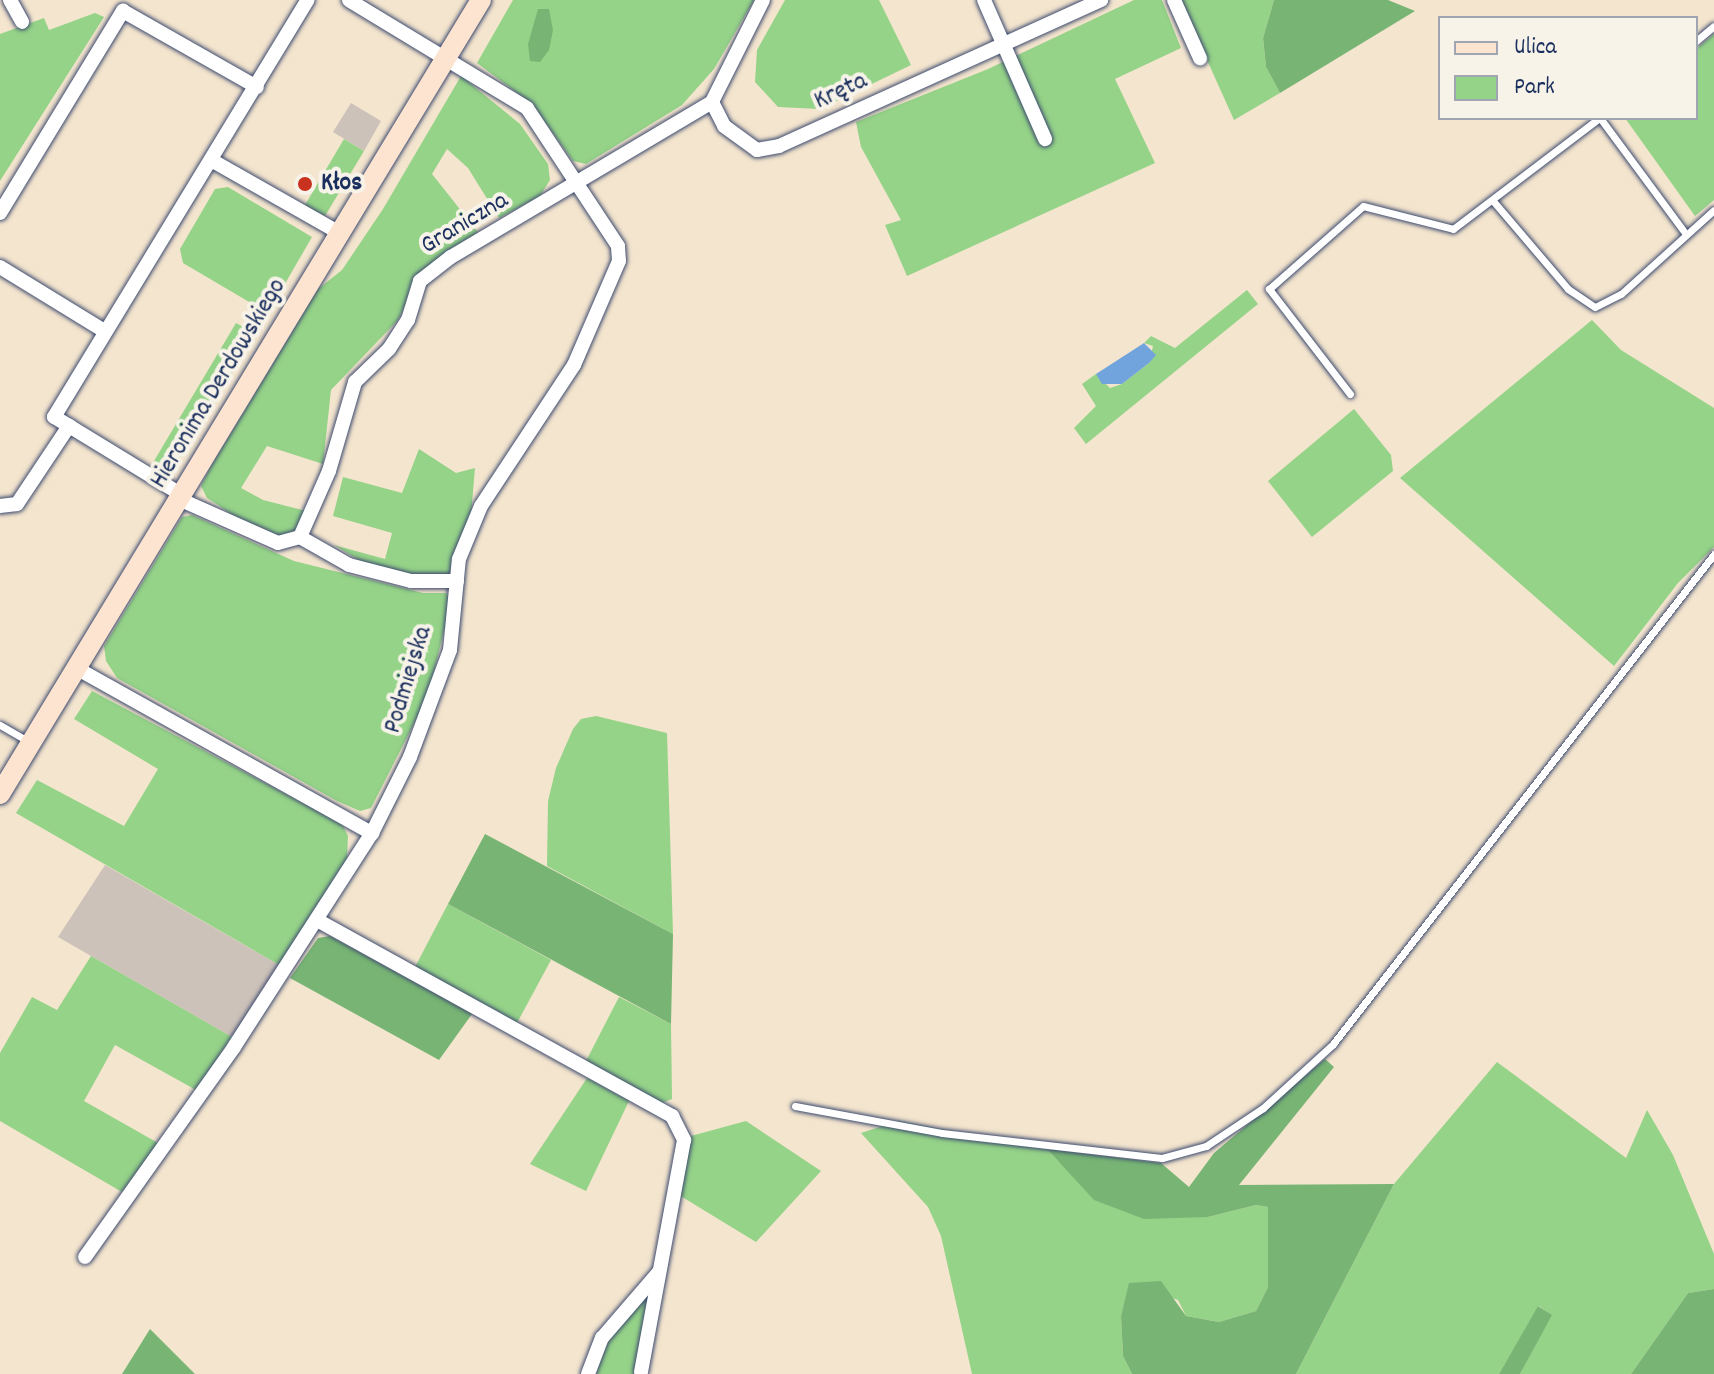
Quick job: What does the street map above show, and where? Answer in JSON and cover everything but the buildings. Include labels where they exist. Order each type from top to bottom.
[{"type":"street","points":[[10,0],[22,22]]},
{"type":"street","points":[[308,0],[213,161],[103,330],[54,417],[181,497],[278,543],[300,537],[349,565],[411,581],[457,581]]},
{"type":"street","points":[[349,0],[527,108],[577,184],[712,102],[763,0]]},
{"type":"street","name":"Hieronima Derdowskiego","points":[[0,794],[481,0]]},
{"type":"street","points":[[984,0],[1045,139]]},
{"type":"street","name":"Kręta","points":[[712,102],[724,126],[738,140],[757,150],[779,146],[1101,0]]},
{"type":"street","points":[[1174,0],[1200,58]]},
{"type":"street","points":[[0,213],[123,11],[257,87]]},
{"type":"street","points":[[213,161],[340,233]]},
{"type":"street","name":"Podmiejska","points":[[85,1257],[317,920],[372,833],[410,757],[450,650],[459,559],[481,506],[574,365],[619,261],[618,246],[577,184]]},
{"type":"street","name":"Graniczna","points":[[300,537],[329,471],[355,382],[389,349],[408,320],[420,281],[451,257],[577,184]]},
{"type":"street","points":[[0,267],[103,330]]},
{"type":"street","points":[[0,506],[17,504],[69,426]]},
{"type":"street","points":[[78,669],[372,833]]},
{"type":"street","points":[[317,920],[672,1116],[684,1140],[641,1372]]},
{"type":"street","points":[[588,1374],[602,1338],[659,1272]]},
{"type":"lane","points":[[1698,39],[1714,26]]},
{"type":"lane","points":[[1350,394],[1269,289],[1363,206],[1453,229],[1494,202],[1596,120]]},
{"type":"lane","points":[[1600,120],[1685,233]]},
{"type":"lane","points":[[1494,202],[1568,289],[1595,307],[1621,294],[1714,210]]},
{"type":"lane","points":[[795,1106],[942,1133],[1162,1158],[1206,1146],[1263,1108],[1333,1044],[1714,554]]},
{"type":"lane","points":[[0,725],[32,743]]},
{"type":"shaded area","points":[[351,103],[381,121],[364,151],[333,132]]},
{"type":"shaded area","points":[[105,865],[281,966],[232,1037],[58,937]]},
{"type":"green space","points":[[513,0],[754,0],[714,69],[682,105],[586,164],[573,161],[532,104],[477,63]]},
{"type":"green space","points":[[785,0],[879,0],[911,65],[820,109],[778,107],[755,82],[757,50]]},
{"type":"green space","points":[[1134,0],[1162,0],[1181,48],[1115,79],[1155,163],[907,276],[885,225],[901,220],[861,147],[856,122],[988,69]]},
{"type":"green space","points":[[1180,0],[1274,0],[1263,38],[1266,67],[1280,93],[1234,120]]},
{"type":"green space","points":[[1274,0],[1388,0],[1415,11],[1280,93],[1266,67],[1263,38]]},
{"type":"green space","points":[[538,9],[549,9],[553,30],[549,50],[540,62],[530,61],[528,44]]},
{"type":"green space","points":[[95,13],[104,17],[0,181],[0,34],[44,18],[49,30]]},
{"type":"green space","points":[[1714,34],[1714,200],[1695,216],[1626,120],[1698,120],[1698,47]]},
{"type":"green space","points":[[461,76],[520,124],[548,164],[550,180],[540,196],[499,218],[468,168],[447,149],[432,174],[478,232],[421,273],[398,320],[331,390],[323,464],[267,446],[241,488],[263,500],[310,512],[299,533],[285,538],[236,517],[207,498],[201,486],[211,466],[318,289],[342,270],[383,209]]},
{"type":"green space","points":[[344,139],[364,151],[325,216],[305,205]]},
{"type":"green space","points":[[228,187],[312,237],[268,313],[183,263],[180,249],[215,189]]},
{"type":"green space","points":[[1247,290],[1258,304],[1086,444],[1074,428],[1096,406],[1082,384],[1096,374],[1110,388],[1122,384],[1149,363],[1153,346],[1144,343],[1151,336],[1175,348]]},
{"type":"green space","points":[[1592,320],[1621,350],[1714,408],[1714,547],[1678,583],[1614,666],[1400,478]]},
{"type":"green space","points":[[236,323],[256,334],[171,472],[154,461]]},
{"type":"green space","points":[[1354,409],[1391,455],[1393,471],[1312,537],[1268,481]]},
{"type":"green space","points":[[419,449],[456,473],[475,468],[471,515],[454,570],[446,577],[416,578],[367,565],[334,545],[385,559],[392,533],[333,516],[343,477],[402,493]]},
{"type":"green space","points":[[192,515],[294,561],[423,593],[446,593],[451,602],[428,696],[371,808],[360,811],[337,801],[117,678],[106,661],[104,646],[182,517]]},
{"type":"green space","points":[[92,691],[342,824],[348,836],[347,858],[281,966],[16,813],[37,780],[124,826],[158,769],[74,719]]},
{"type":"green space","points":[[596,716],[667,733],[673,934],[547,866],[548,801],[556,768],[573,729],[581,719]]},
{"type":"green space","points":[[485,834],[673,934],[671,1024],[448,904]]},
{"type":"green space","points":[[448,904],[551,960],[517,1023],[415,967]]},
{"type":"green space","points":[[330,936],[472,1014],[439,1060],[290,978],[318,938]]},
{"type":"green space","points":[[91,956],[232,1037],[196,1090],[115,1045],[84,1101],[158,1143],[122,1192],[0,1121],[0,1053],[32,997],[57,1010]]},
{"type":"green space","points":[[619,997],[671,1024],[672,1099],[662,1103],[586,1061]]},
{"type":"green space","points":[[1325,1059],[1334,1067],[1239,1185],[1394,1184],[1296,1374],[1132,1374],[1123,1356],[1121,1316],[1129,1283],[1161,1281],[1186,1316],[1219,1322],[1256,1311],[1268,1287],[1268,1207],[1256,1205],[1208,1217],[1144,1219],[1094,1200],[1047,1149],[1161,1163],[1189,1187],[1214,1153]]},
{"type":"green space","points":[[1497,1062],[1626,1158],[1647,1110],[1673,1155],[1714,1254],[1714,1289],[1688,1293],[1631,1374],[1520,1374],[1551,1315],[1539,1306],[1499,1374],[1296,1374],[1394,1184]]},
{"type":"green space","points":[[587,1078],[629,1101],[586,1191],[530,1164]]},
{"type":"green space","points":[[746,1121],[821,1171],[756,1242],[679,1195],[691,1136]]},
{"type":"green space","points":[[898,1121],[1047,1149],[1058,1161],[1208,1217],[1256,1205],[1268,1207],[1268,1287],[1256,1311],[1219,1322],[1186,1316],[1178,1300],[1130,1283],[1121,1316],[1123,1356],[1132,1374],[972,1374],[941,1236],[928,1207],[861,1133]]},
{"type":"green space","points":[[1714,1289],[1714,1374],[1631,1374],[1688,1293]]},
{"type":"green space","points":[[648,1294],[634,1374],[596,1374],[610,1336]]},
{"type":"green space","points":[[1538,1306],[1552,1315],[1520,1374],[1499,1374]]},
{"type":"green space","points":[[150,1329],[195,1374],[122,1374]]},
{"type":"water","points":[[1144,343],[1156,355],[1149,363],[1122,384],[1102,384],[1096,374]]},
{"type":"place","name":"Kłos","points":[[305,184]]}]
